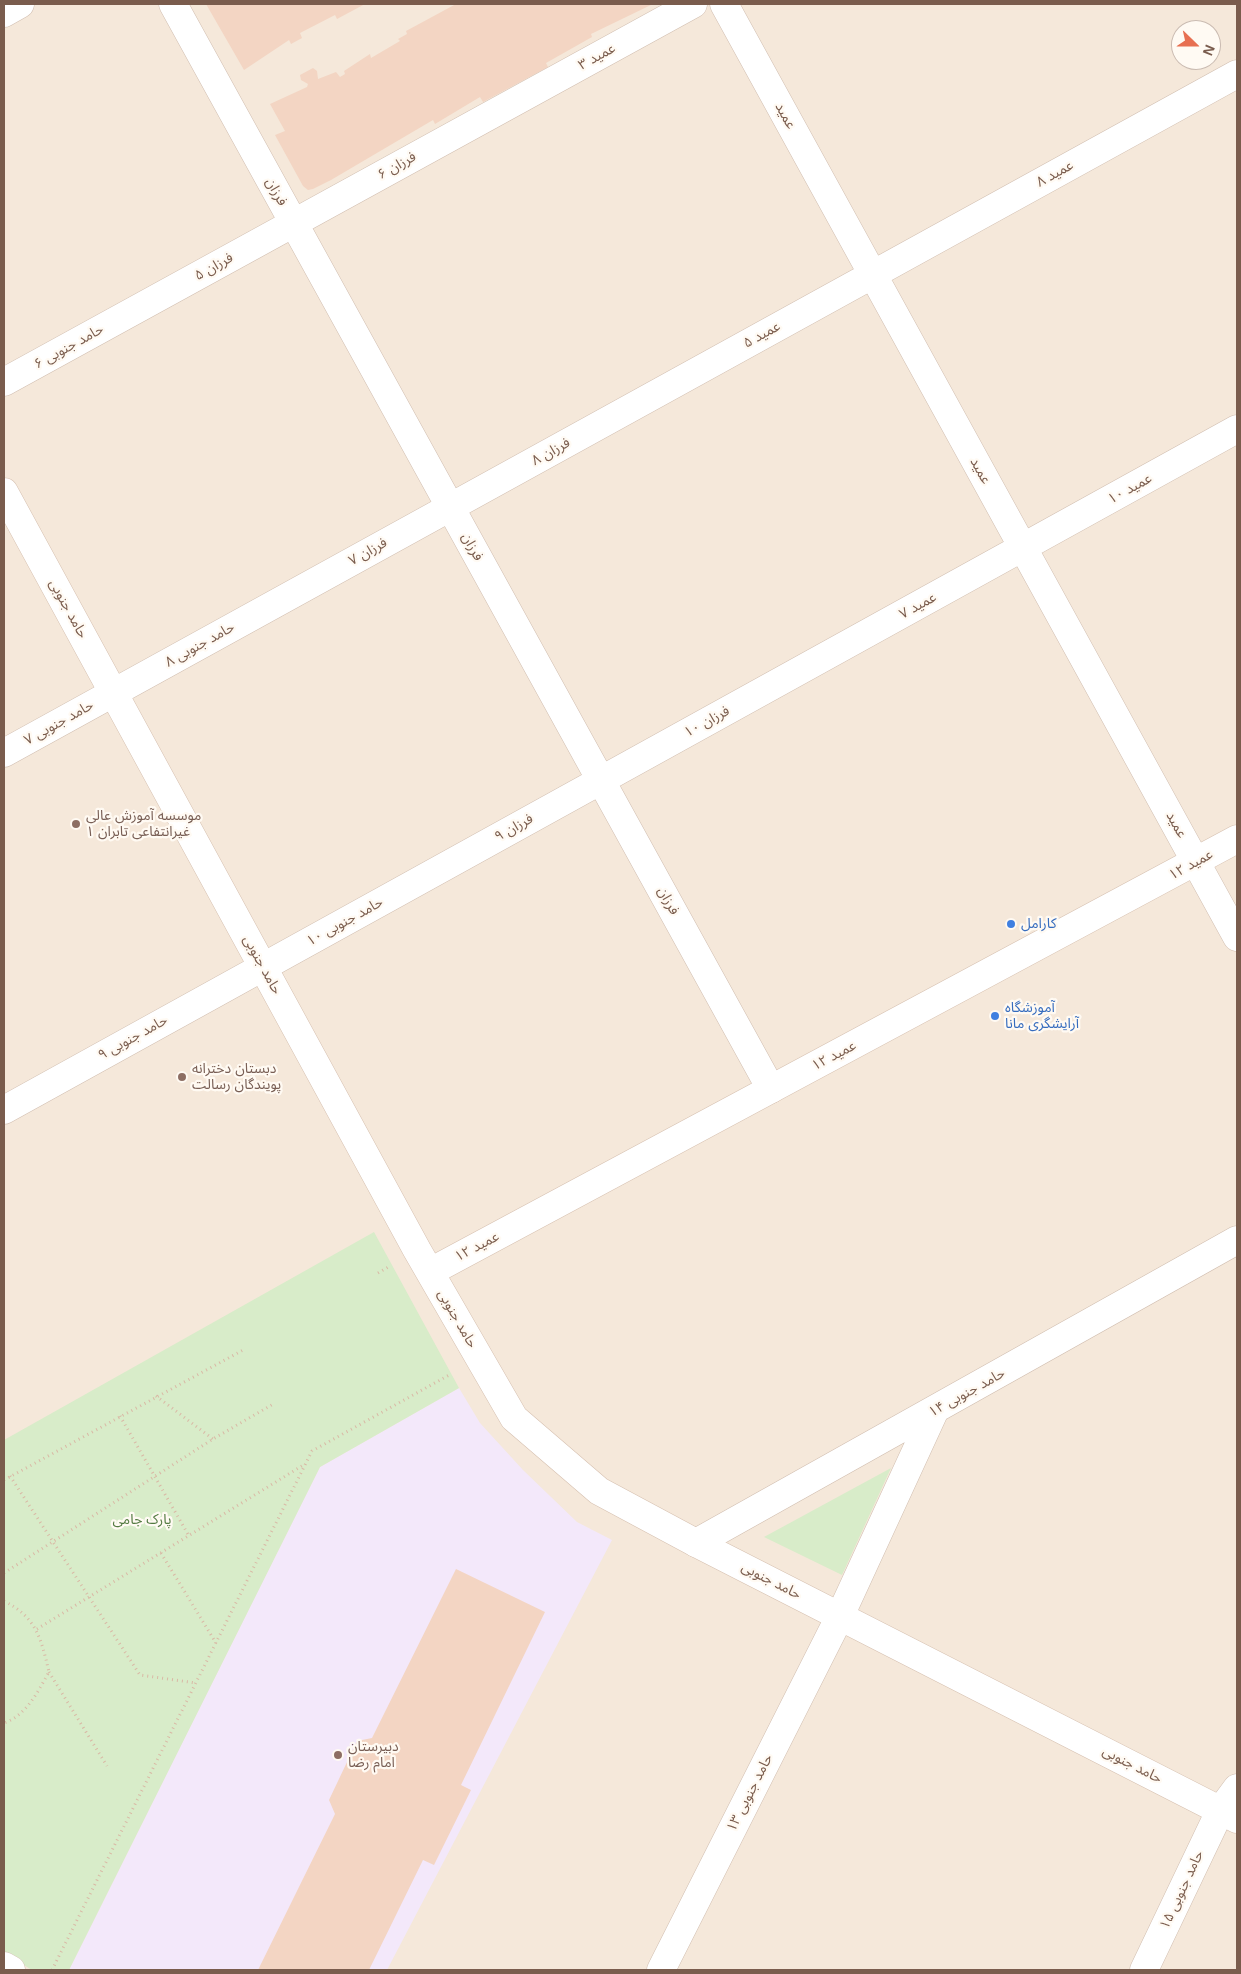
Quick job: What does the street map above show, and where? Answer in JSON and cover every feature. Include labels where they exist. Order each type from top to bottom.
[{"type":"street","points":[[4,13],[20,4]]},
{"type":"street","name":"فرزان","points":[[173,4],[771,1090]]},
{"type":"street","name":"عمید ۳","points":[[500,109],[693,4]]},
{"type":"street","name":"عمید","points":[[724,4],[1237,937]]},
{"type":"street","name":"عمید ۸","points":[[873,275],[1237,74]]},
{"type":"street","name":"فرزان ۶","points":[[294,223],[500,109]]},
{"type":"street","name":"فرزان ۵","points":[[134,311],[294,223]]},
{"type":"street","name":"عمید ۵","points":[[652,396],[873,275]]},
{"type":"street","name":"حامد جنوبی ۶","points":[[4,382],[134,311]]},
{"type":"street","name":"فرزان ۸","points":[[450,507],[652,396]]},
{"type":"street","name":"عمید ۱۰","points":[[1023,548],[1237,429]]},
{"type":"street","name":"حامد جنوبی","points":[[4,492],[430,1272],[514,1418],[599,1491],[696,1544],[1229,1815]]},
{"type":"street","name":"فرزان ۷","points":[[286,598],[450,507]]},
{"type":"street","name":"عمید ۷","points":[[812,664],[1023,548]]},
{"type":"street","name":"حامد جنوبی ۸","points":[[113,693],[286,598]]},
{"type":"street","name":"فرزان ۱۰","points":[[601,780],[812,664]]},
{"type":"street","name":"حامد جنوبی ۷","points":[[4,753],[113,693]]},
{"type":"street","name":"فرزان ۹","points":[[427,876],[601,780]]},
{"type":"street","name":"عمید ۱۲","points":[[430,1272],[1237,839]]},
{"type":"street","name":"حامد جنوبی ۱۰","points":[[263,967],[427,876]]},
{"type":"street","name":"حامد جنوبی ۹","points":[[4,1110],[263,967]]},
{"type":"street","name":"حامد جنوبی ۱۴","points":[[696,1544],[934,1412],[1237,1240]]},
{"type":"street","name":"حامد جنوبی ۱۳","points":[[661,1970],[840,1616],[934,1412]]},
{"type":"street","name":"حامد جنوبی ۱۵","points":[[1144,1970],[1229,1815],[1237,1788]]},
{"type":"street","points":[[4,1966],[11,1970]]},
{"type":"path","points":[[4,1480],[245,1349]]},
{"type":"path","points":[[52,1970],[312,1452],[480,1360]]},
{"type":"path","points":[[156,1396],[213,1439]]},
{"type":"path","points":[[4,1573],[213,1439],[276,1403]]},
{"type":"path","points":[[120,1416],[188,1536]]},
{"type":"path","points":[[37,1629],[306,1463]]},
{"type":"path","points":[[10,1476],[140,1675],[196,1683]]},
{"type":"path","points":[[161,1553],[216,1643]]},
{"type":"path","points":[[4,1601],[20,1609],[37,1629],[49,1672],[107,1766]]},
{"type":"path","points":[[4,1723],[11,1720],[30,1704],[49,1672]]},
{"type":"shaded area","points":[[4,4],[1237,4],[1237,1970],[4,1970]]},
{"type":"shaded area","name":"دبیرستان امام رضا","points":[[459,1388],[480,1423],[523,1470],[577,1522],[612,1540],[387,1970],[69,1970],[320,1467]]},
{"type":"green space","name":"پارک جامی","points":[[374,1232],[459,1388],[320,1467],[69,1970],[32,1970],[4,1953],[4,1440]]},
{"type":"green space","points":[[891,1468],[842,1575],[764,1537]]},
{"type":"building","points":[[206,4],[365,4],[337,19],[335,15],[300,33],[302,38],[291,44],[289,40],[244,70]]},
{"type":"building","points":[[456,4],[653,4],[591,34],[592,37],[546,63],[548,67],[483,102],[480,97],[435,124],[433,120],[313,189],[308,190],[303,186],[275,135],[285,131],[270,104],[307,87],[308,84],[301,80],[300,75],[313,68],[317,71],[318,79],[336,72],[340,77],[345,74],[344,71],[370,54],[371,58],[400,41],[398,39],[407,34],[406,31]]},
{"type":"building","points":[[456,1569],[545,1612],[461,1785],[471,1790],[434,1865],[423,1860],[369,1970],[258,1970],[335,1814],[329,1800],[357,1741],[372,1738]]},
{"type":"place","name":"موسسه آموزش عالی غیرانتفاعی تابران ۱","points":[[76,824]]},
{"type":"place","name":"کارامل","points":[[1011,924]]},
{"type":"place","name":"آموزشگاه آرایشگری مانا","points":[[995,1016]]},
{"type":"place","name":"دبستان دخترانه پویندگان رسالت","points":[[182,1077]]},
{"type":"place","name":"دبیرستان امام رضا","points":[[338,1755]]}]
